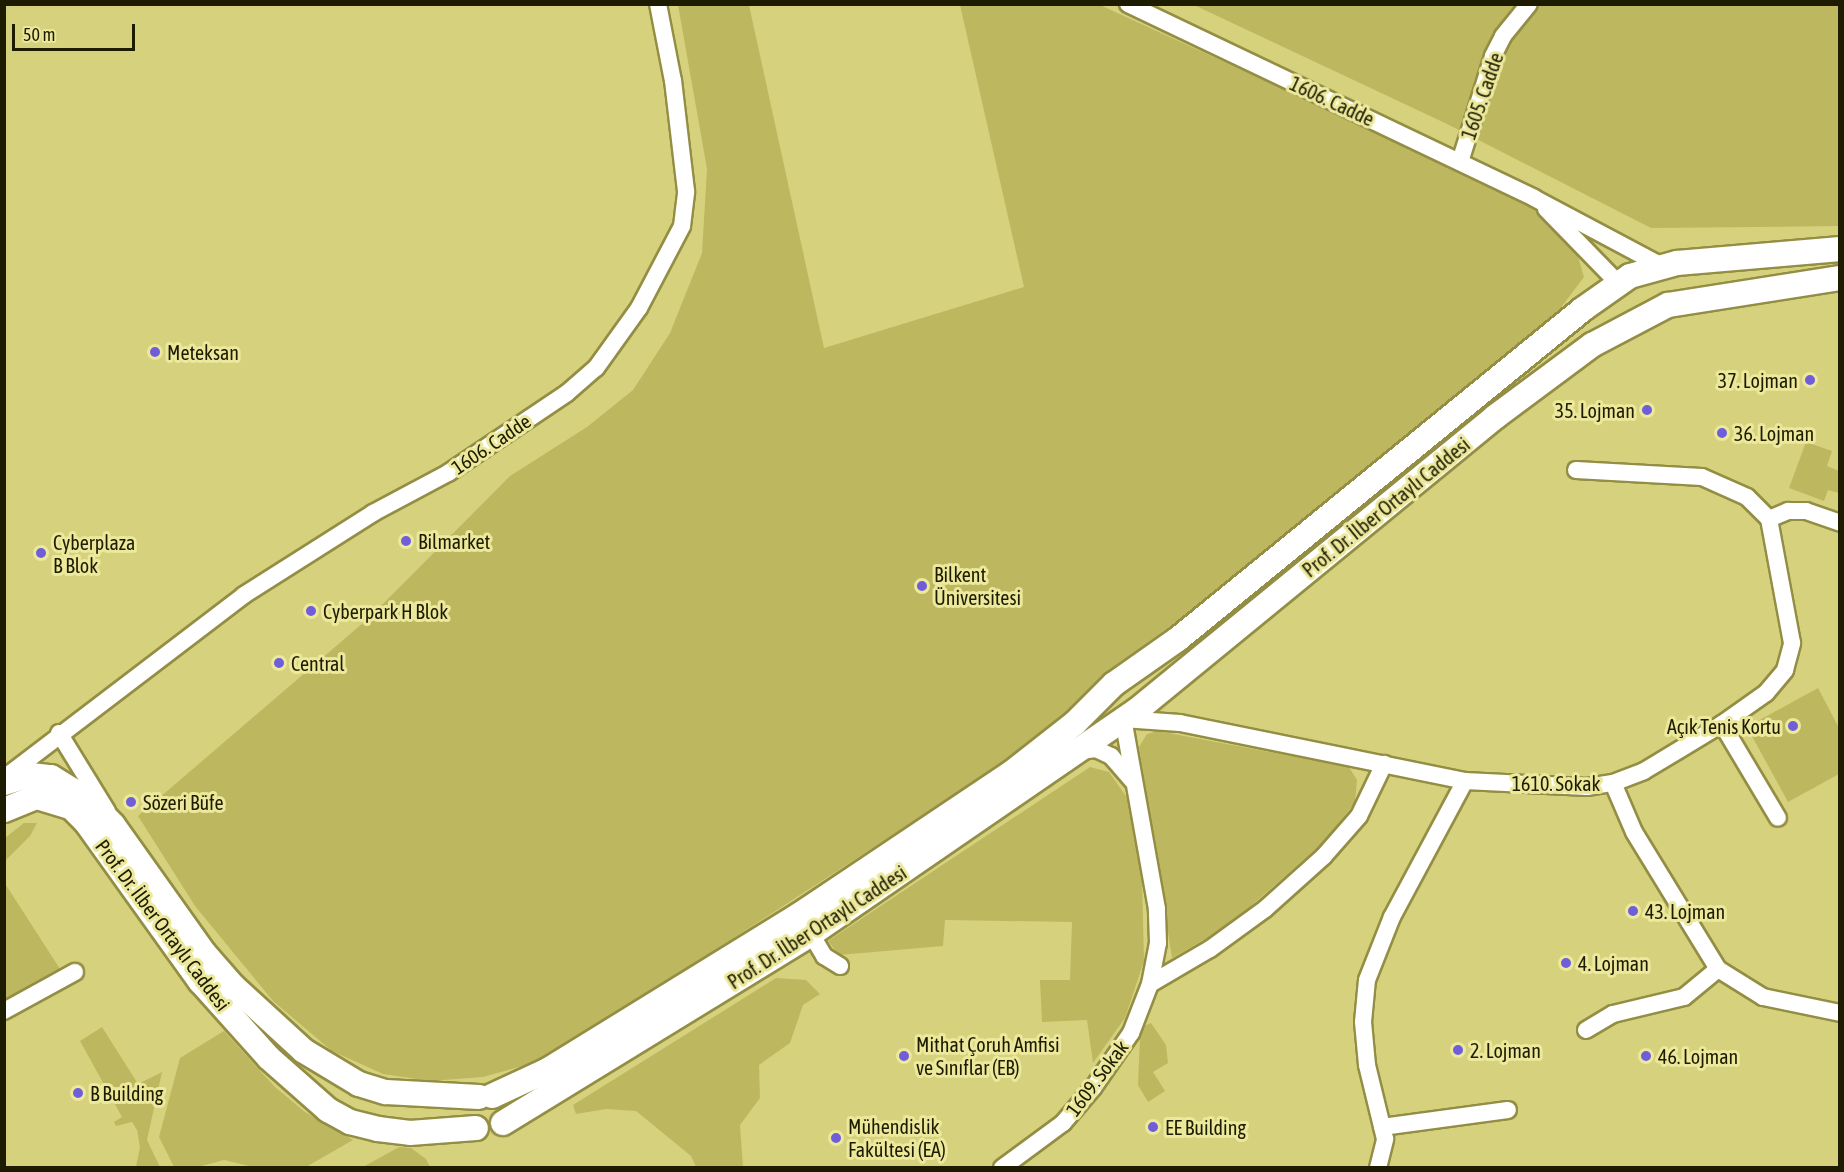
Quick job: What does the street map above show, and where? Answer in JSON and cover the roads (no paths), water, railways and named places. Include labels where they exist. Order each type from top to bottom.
[{"type":"street","name":"1606. Cadde","points":[[4,780],[21,763],[59,733],[244,595],[373,513],[448,473],[567,393],[596,368],[639,308],[682,226],[686,191],[673,81],[658,4]]},
{"type":"street","name":"1606. Cadde","points":[[1128,4],[1534,198],[1660,265]]},
{"type":"street","name":"1605. Cadde","points":[[1460,162],[1493,56],[1503,36],[1529,4]]},
{"type":"street","name":"1606. Cadde","points":[[1534,198],[1619,284]]},
{"type":"street","name":"Prof. Dr. İlber Ortaylı Caddesi","points":[[805,925],[1010,774],[1075,723],[1109,688],[1178,639],[1583,309],[1619,284],[1642,270],[1660,265],[1839,249]]},
{"type":"street","points":[[1660,265],[1670,276],[1672,290],[1668,305]]},
{"type":"street","name":"Prof. Dr. İlber Ortaylı Caddesi","points":[[4,810],[37,797],[72,808],[86,822],[200,981],[269,1058],[328,1110],[350,1122],[378,1130],[410,1133],[476,1128],[490,1132],[680,1001],[1142,713],[1495,417],[1592,345],[1644,314],[1668,305],[1839,279]]},
{"type":"street","points":[[1619,284],[1644,314]]},
{"type":"street","points":[[1576,470],[1702,477],[1747,497],[1769,519],[1788,511],[1806,511],[1839,524]]},
{"type":"street","name":"1610. Sokak","points":[[1142,713],[1180,723],[1465,781],[1587,787],[1613,783],[1644,771],[1722,724],[1766,693],[1785,670],[1792,643],[1769,519]]},
{"type":"street","points":[[1109,688],[1126,682],[1136,690],[1141,702],[1142,724],[1128,744]]},
{"type":"street","name":"1609. Sokak","points":[[1002,1167],[1063,1123],[1093,1088],[1131,1033],[1150,984],[1158,943],[1157,909],[1128,744],[1142,713]]},
{"type":"street","points":[[1722,724],[1778,818]]},
{"type":"street","points":[[59,733],[100,797],[113,825]]},
{"type":"street","points":[[1080,751],[1096,749],[1111,756],[1135,784]]},
{"type":"street","points":[[1150,984],[1237,929],[1324,856],[1359,816],[1384,764]]},
{"type":"street","name":"Prof. Dr. İlber Ortaylı Caddesi","points":[[4,780],[31,775],[51,777],[90,801],[113,825],[204,952],[242,994],[304,1051],[359,1084],[386,1092],[485,1097],[548,1070],[680,1001]]},
{"type":"street","points":[[1377,1167],[1385,1139],[1367,1065],[1363,1022],[1367,980],[1392,917],[1465,781]]},
{"type":"street","points":[[1613,783],[1634,832],[1718,969],[1763,997],[1839,1013]]},
{"type":"street","points":[[805,925],[824,956],[840,966]]},
{"type":"street","points":[[1586,1030],[1612,1014],[1684,997],[1718,969]]},
{"type":"street","points":[[4,1011],[75,972]]},
{"type":"street","points":[[476,1128],[469,1112],[485,1097],[504,1106],[503,1123]]},
{"type":"street","points":[[1382,1127],[1508,1110]]},
{"type":"place","name":"Meteksan","points":[[155,352]]},
{"type":"place","name":"37. Lojman","points":[[1810,380]]},
{"type":"place","name":"35. Lojman","points":[[1647,410]]},
{"type":"place","name":"36. Lojman","points":[[1722,433]]},
{"type":"place","name":"Bilmarket","points":[[406,541]]},
{"type":"place","name":"Cyberplaza B Blok","points":[[41,553]]},
{"type":"place","name":"Bilkent Üniversitesi","points":[[922,586]]},
{"type":"place","name":"Cyberpark H Blok","points":[[311,611]]},
{"type":"place","name":"Central","points":[[279,663]]},
{"type":"place","name":"Açık Tenis Kortu","points":[[1793,726]]},
{"type":"place","name":"Sözeri Büfe","points":[[131,802]]},
{"type":"place","name":"43. Lojman","points":[[1633,911]]},
{"type":"place","name":"4. Lojman","points":[[1566,963]]},
{"type":"place","name":"2. Lojman","points":[[1458,1050]]},
{"type":"place","name":"Mithat Çoruh Amfisi ve Sınıflar (EB)","points":[[904,1056]]},
{"type":"place","name":"46. Lojman","points":[[1646,1056]]},
{"type":"place","name":"B Building","points":[[78,1093]]},
{"type":"place","name":"EE Building","points":[[1153,1127]]},
{"type":"place","name":"Mühendislik Fakültesi (EA)","points":[[836,1138]]}]
